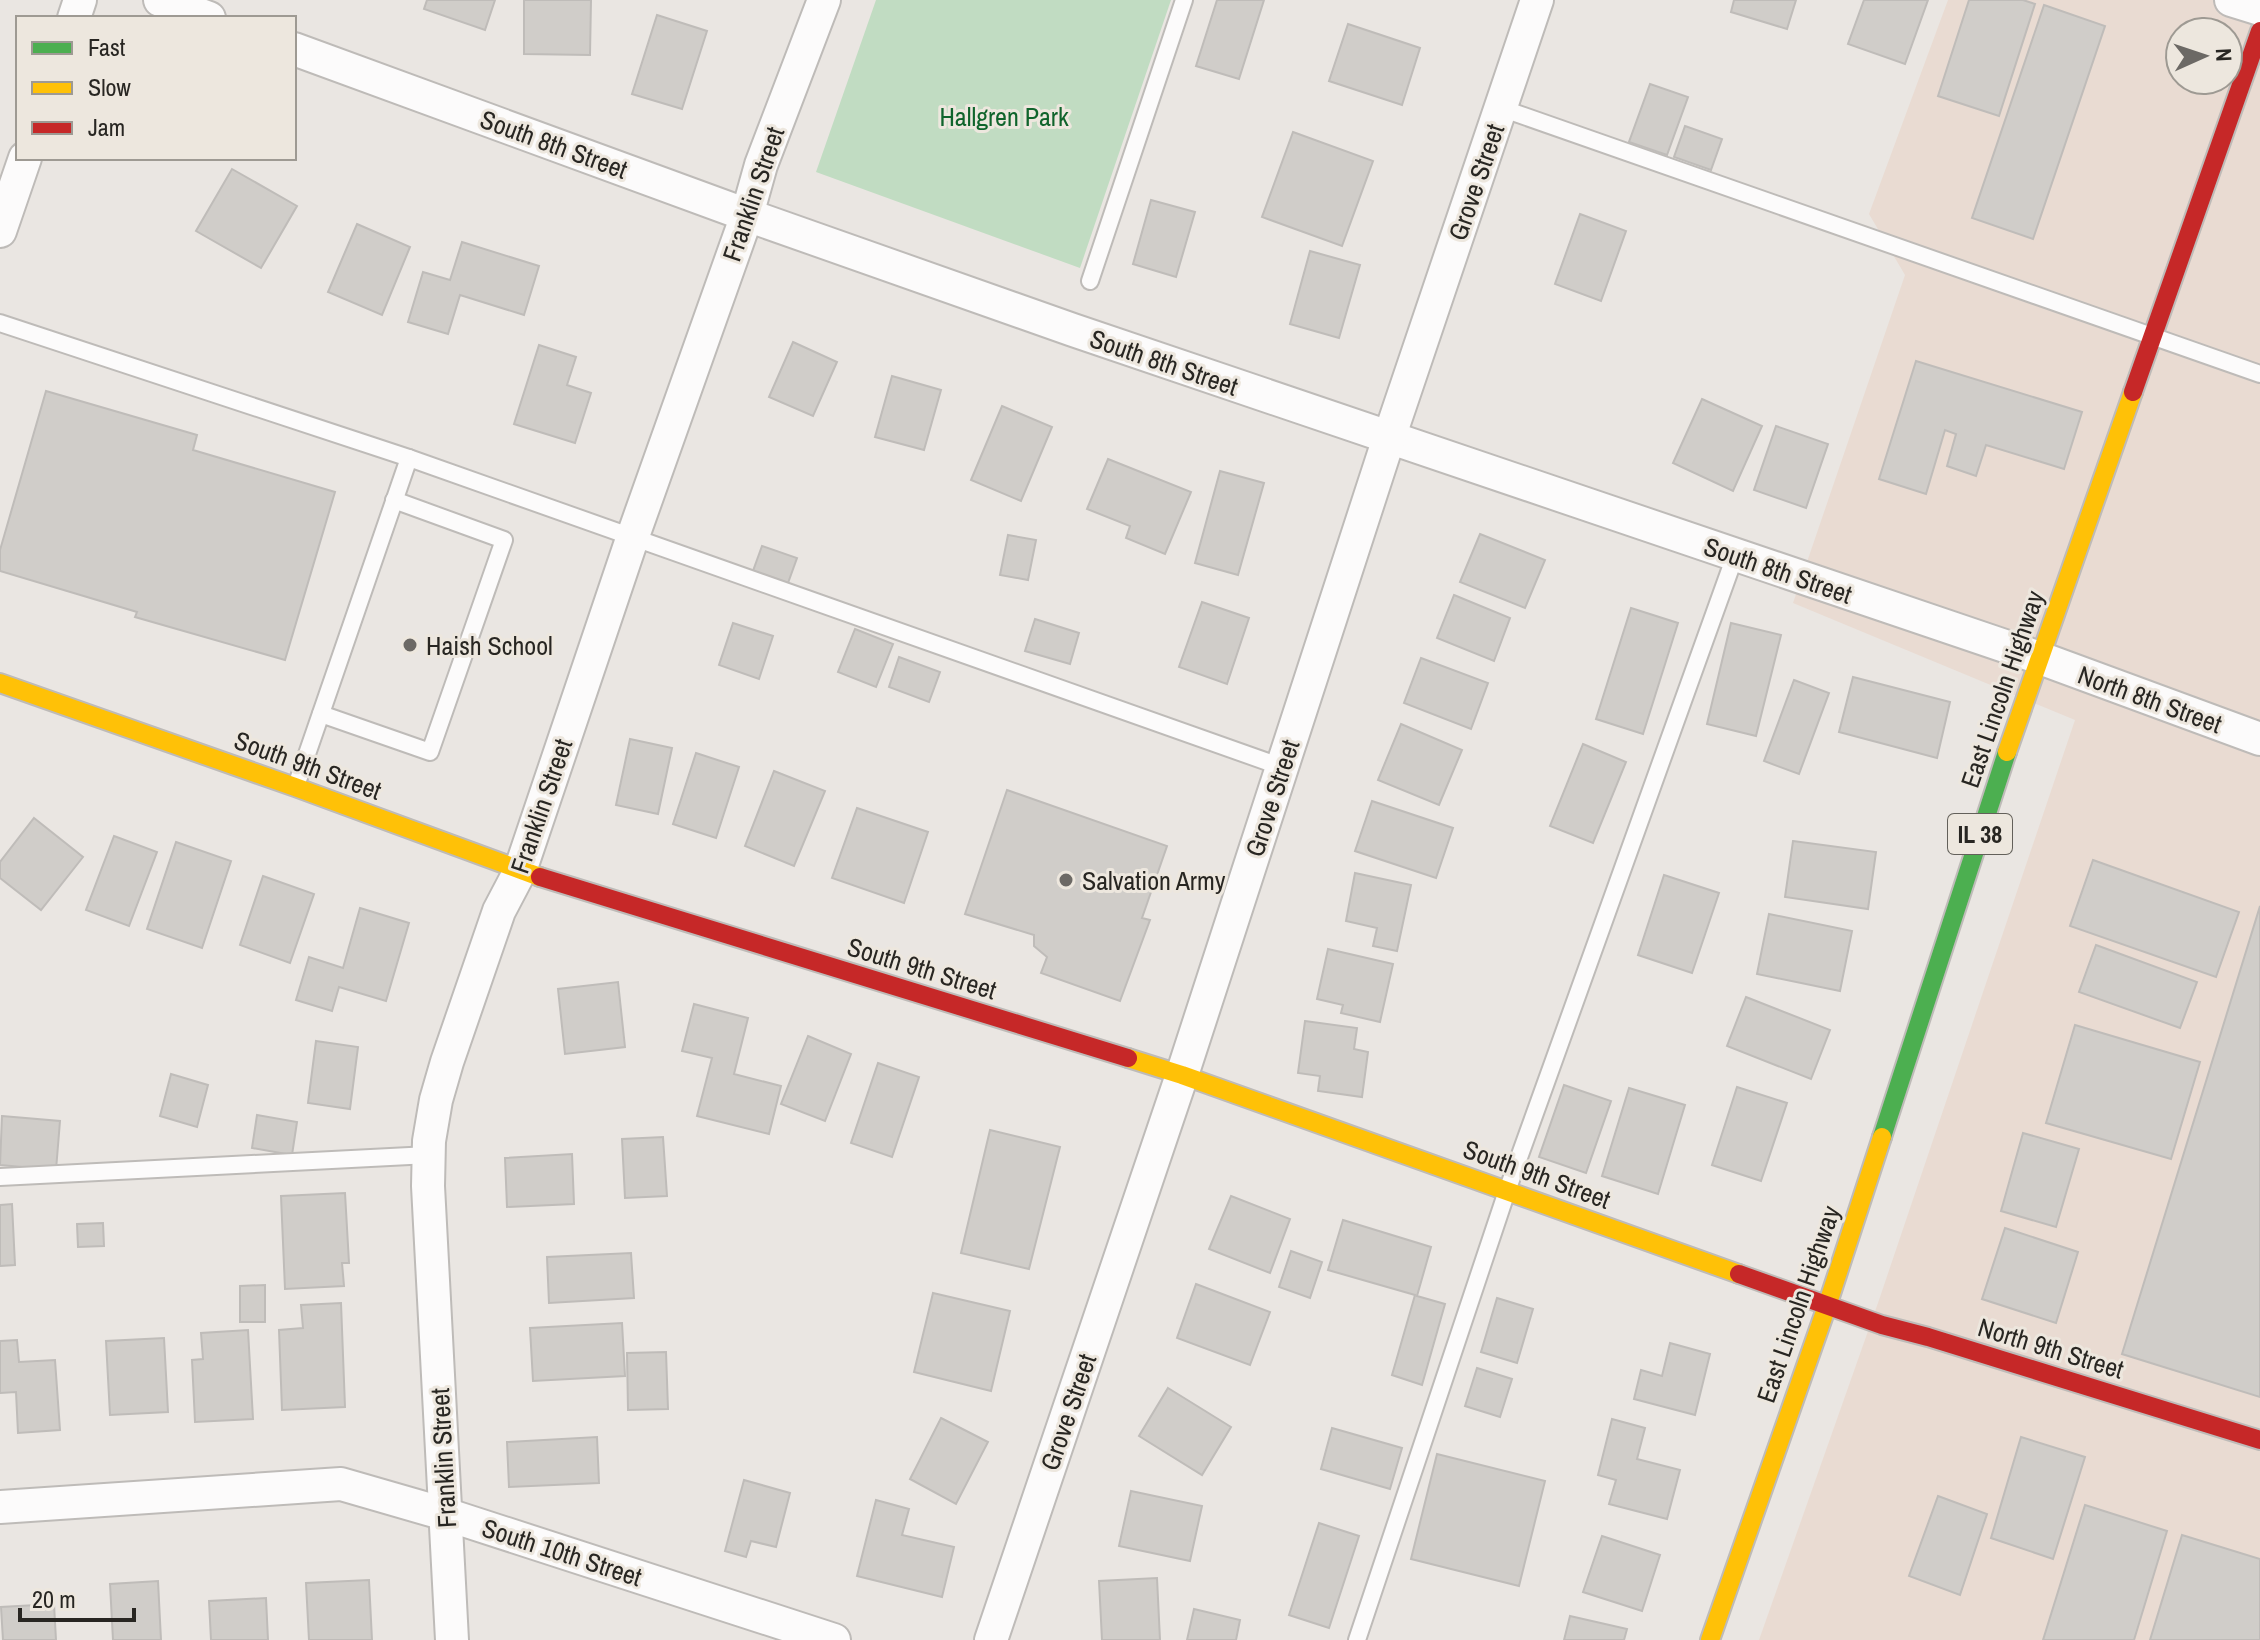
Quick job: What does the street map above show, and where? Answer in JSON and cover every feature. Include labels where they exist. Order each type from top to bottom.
[{"type":"street","points":[[160,0],[204,16]]},
{"type":"street","name":"Franklin Street","points":[[452,1640],[428,1186],[436,1100],[499,911],[520,871],[633,536],[747,215],[761,165],[824,0]]},
{"type":"street","name":"Grove Street","points":[[991,1640],[1182,1075],[1389,438],[1537,0]]},
{"type":"street","points":[[2231,0],[2260,9]]},
{"type":"street","name":"East Lincoln Highway","points":[[1710,1640],[1827,1306],[2002,766],[2260,31]]},
{"type":"street","name":"South 8th Street","points":[[296,50],[747,215],[1073,330],[2040,658]]},
{"type":"street","points":[[0,231],[24,160]]},
{"type":"street","name":"North 8th Street","points":[[2040,658],[2260,739]]},
{"type":"street","name":"South 9th Street","points":[[0,683],[295,787],[520,871],[1182,1075],[1827,1306]]},
{"type":"street","name":"North 9th Street","points":[[1827,1306],[2260,1440]]},
{"type":"street","name":"South 10th Street","points":[[0,1507],[341,1484],[445,1514],[834,1640]]},
{"type":"lane","points":[[1090,281],[1184,0]]},
{"type":"lane","points":[[1501,108],[2260,374]]},
{"type":"lane","points":[[0,323],[409,458],[1282,767]]},
{"type":"lane","points":[[295,787],[409,458]]},
{"type":"lane","points":[[321,714],[430,752],[504,540],[394,500]]},
{"type":"lane","points":[[1357,1640],[1507,1191],[1735,556]]},
{"type":"lane","points":[[0,1177],[429,1155]]},
{"type":"shaded area","points":[[1948,0],[2260,0],[2260,1640],[1759,1640],[1879,1300],[2075,720],[1793,603],[1905,275],[1869,214]]},
{"type":"green space","name":"Hallgren Park","points":[[876,0],[1171,0],[1080,268],[816,172]]},
{"type":"building","points":[[427,0],[495,0],[485,30],[424,9]]},
{"type":"building","points":[[524,0],[591,0],[590,55],[524,54]]},
{"type":"building","points":[[1217,0],[1264,0],[1239,79],[1196,66]]},
{"type":"building","points":[[1734,0],[1796,0],[1787,29],[1731,12]]},
{"type":"building","points":[[1864,0],[1928,0],[1905,64],[1848,44]]},
{"type":"building","points":[[1969,0],[2023,0],[2035,4],[1999,116],[1938,96]]},
{"type":"building","points":[[2044,5],[2105,26],[2033,239],[1972,218]]},
{"type":"building","points":[[657,15],[707,31],[682,109],[632,94]]},
{"type":"building","points":[[1348,24],[1420,48],[1402,105],[1329,81]]},
{"type":"building","points":[[1650,84],[1688,97],[1667,155],[1629,142]]},
{"type":"building","points":[[1685,126],[1722,139],[1711,170],[1674,157]]},
{"type":"building","points":[[1293,132],[1373,161],[1342,246],[1262,217]]},
{"type":"building","points":[[232,169],[297,206],[261,268],[196,231]]},
{"type":"building","points":[[1151,200],[1195,212],[1176,277],[1133,264]]},
{"type":"building","points":[[1580,214],[1626,231],[1601,301],[1555,284]]},
{"type":"building","points":[[357,224],[410,247],[382,315],[328,292]]},
{"type":"building","points":[[462,242],[539,266],[524,315],[460,295],[448,334],[408,322],[423,272],[450,280]]},
{"type":"building","points":[[1310,251],[1360,265],[1339,338],[1290,324]]},
{"type":"building","points":[[793,342],[837,362],[813,416],[769,397]]},
{"type":"building","points":[[539,345],[576,357],[567,385],[591,393],[575,443],[514,424]]},
{"type":"building","points":[[1916,361],[2082,412],[2064,469],[1986,445],[1976,476],[1947,466],[1956,434],[1945,430],[1926,494],[1879,479]]},
{"type":"building","points":[[892,376],[941,390],[924,450],[875,437]]},
{"type":"building","points":[[46,391],[197,435],[193,450],[335,492],[285,660],[135,617],[137,612],[0,571],[0,550]]},
{"type":"building","points":[[1702,399],[1762,426],[1733,491],[1673,463]]},
{"type":"building","points":[[1002,406],[1052,427],[1021,501],[971,480]]},
{"type":"building","points":[[1776,426],[1828,444],[1806,508],[1754,490]]},
{"type":"building","points":[[1108,459],[1191,492],[1165,554],[1126,538],[1130,526],[1087,509]]},
{"type":"building","points":[[1220,471],[1264,483],[1238,575],[1195,563]]},
{"type":"building","points":[[1480,534],[1545,560],[1525,608],[1460,582]]},
{"type":"building","points":[[1008,535],[1036,540],[1028,580],[1000,575]]},
{"type":"building","points":[[762,546],[797,558],[788,583],[753,571]]},
{"type":"building","points":[[1454,595],[1510,618],[1494,661],[1437,638]]},
{"type":"building","points":[[1202,602],[1249,618],[1227,684],[1179,667]]},
{"type":"building","points":[[1631,608],[1678,623],[1643,734],[1596,719]]},
{"type":"building","points":[[1035,619],[1079,633],[1070,664],[1025,651]]},
{"type":"building","points":[[733,623],[773,636],[759,679],[719,665]]},
{"type":"building","points":[[1731,623],[1781,635],[1756,736],[1707,724]]},
{"type":"building","points":[[855,629],[893,644],[876,687],[838,672]]},
{"type":"building","points":[[899,657],[940,672],[929,702],[889,687]]},
{"type":"building","points":[[1421,658],[1488,683],[1471,729],[1404,703]]},
{"type":"building","points":[[1853,677],[1950,702],[1937,758],[1839,732]]},
{"type":"building","points":[[1794,680],[1829,693],[1799,774],[1764,761]]},
{"type":"building","points":[[1401,724],[1462,750],[1439,805],[1378,780]]},
{"type":"building","points":[[630,739],[672,748],[658,814],[616,805]]},
{"type":"building","points":[[1583,744],[1626,762],[1593,843],[1550,826]]},
{"type":"building","points":[[696,753],[739,767],[716,838],[673,824]]},
{"type":"building","points":[[774,771],[825,791],[794,866],[745,846]]},
{"type":"building","name":"Salvation Army","points":[[1007,790],[1167,846],[1142,918],[1150,920],[1120,1001],[1041,973],[1047,957],[1034,946],[1034,935],[965,914]]},
{"type":"building","points":[[1372,801],[1453,828],[1436,878],[1355,851]]},
{"type":"building","points":[[857,808],[928,832],[904,903],[832,878]]},
{"type":"building","points":[[34,818],[83,857],[41,910],[0,878],[0,862]]},
{"type":"building","points":[[114,836],[157,852],[129,926],[86,910]]},
{"type":"building","points":[[1793,841],[1876,852],[1868,909],[1785,897]]},
{"type":"building","points":[[176,842],[231,861],[202,948],[147,929]]},
{"type":"building","points":[[2093,860],[2239,912],[2216,977],[2070,926]]},
{"type":"building","points":[[1355,873],[1411,885],[1397,951],[1373,946],[1377,928],[1346,921]]},
{"type":"building","points":[[1664,875],[1719,893],[1692,973],[1638,955]]},
{"type":"building","points":[[263,876],[314,894],[290,963],[240,945]]},
{"type":"building","points":[[2260,906],[2260,1397],[2122,1354]]},
{"type":"building","points":[[360,908],[409,923],[386,1001],[339,987],[332,1011],[296,1000],[309,957],[343,968]]},
{"type":"building","points":[[1769,914],[1852,931],[1840,991],[1757,974]]},
{"type":"building","points":[[2096,945],[2197,982],[2180,1028],[2079,992]]},
{"type":"building","points":[[1328,949],[1393,964],[1380,1022],[1341,1013],[1343,1005],[1317,999]]},
{"type":"building","points":[[618,982],[625,1047],[565,1054],[558,989]]},
{"type":"building","points":[[1746,997],[1830,1030],[1811,1079],[1727,1046]]},
{"type":"building","points":[[694,1004],[748,1018],[734,1074],[781,1086],[769,1134],[697,1116],[712,1058],[682,1051]]},
{"type":"building","points":[[1305,1021],[1357,1028],[1354,1049],[1368,1052],[1362,1097],[1318,1091],[1320,1076],[1298,1073]]},
{"type":"building","points":[[2075,1025],[2200,1062],[2171,1159],[2046,1123]]},
{"type":"building","points":[[808,1036],[851,1054],[825,1121],[781,1104]]},
{"type":"building","points":[[316,1041],[358,1047],[350,1109],[308,1103]]},
{"type":"building","points":[[878,1063],[919,1077],[892,1157],[851,1143]]},
{"type":"building","points":[[171,1074],[208,1085],[197,1127],[160,1116]]},
{"type":"building","points":[[1564,1085],[1611,1101],[1586,1173],[1539,1157]]},
{"type":"building","points":[[1737,1087],[1787,1103],[1761,1181],[1712,1165]]},
{"type":"building","points":[[1629,1088],[1685,1105],[1658,1194],[1602,1176]]},
{"type":"building","points":[[257,1115],[297,1122],[292,1155],[252,1148]]},
{"type":"building","points":[[2,1116],[60,1121],[56,1170],[0,1165]]},
{"type":"building","points":[[990,1130],[1060,1147],[1029,1269],[961,1253]]},
{"type":"building","points":[[2023,1133],[2079,1149],[2056,1227],[2001,1211]]},
{"type":"building","points":[[663,1137],[667,1196],[625,1198],[622,1139]]},
{"type":"building","points":[[572,1154],[574,1204],[507,1207],[505,1158]]},
{"type":"building","points":[[345,1193],[349,1263],[342,1263],[344,1286],[285,1289],[281,1196]]},
{"type":"building","points":[[1231,1196],[1290,1219],[1270,1273],[1209,1249]]},
{"type":"building","points":[[12,1204],[15,1265],[0,1266],[0,1205]]},
{"type":"building","points":[[1343,1220],[1431,1247],[1417,1296],[1445,1304],[1422,1385],[1392,1375],[1415,1295],[1328,1270]]},
{"type":"building","points":[[103,1223],[104,1246],[78,1247],[77,1224]]},
{"type":"building","points":[[2005,1228],[2078,1252],[2056,1323],[1982,1299]]},
{"type":"building","points":[[1291,1251],[1322,1262],[1310,1298],[1279,1287]]},
{"type":"building","points":[[631,1253],[634,1298],[549,1303],[547,1257]]},
{"type":"building","points":[[1196,1284],[1270,1312],[1250,1365],[1177,1338]]},
{"type":"building","points":[[265,1285],[265,1322],[240,1322],[240,1286]]},
{"type":"building","points":[[933,1293],[1010,1311],[991,1391],[914,1372]]},
{"type":"building","points":[[1497,1298],[1533,1309],[1517,1363],[1481,1352]]},
{"type":"building","points":[[341,1303],[345,1407],[282,1410],[279,1330],[303,1328],[301,1305]]},
{"type":"building","points":[[622,1323],[625,1376],[533,1381],[530,1328]]},
{"type":"building","points":[[248,1330],[253,1419],[195,1422],[192,1360],[203,1359],[201,1333]]},
{"type":"building","points":[[164,1338],[168,1412],[110,1415],[106,1341]]},
{"type":"building","points":[[17,1340],[19,1362],[55,1360],[60,1430],[18,1433],[16,1392],[0,1393],[0,1341]]},
{"type":"building","points":[[1670,1343],[1710,1354],[1695,1415],[1634,1399],[1641,1370],[1662,1376]]},
{"type":"building","points":[[666,1352],[668,1409],[628,1410],[627,1353]]},
{"type":"building","points":[[1477,1368],[1512,1379],[1500,1417],[1465,1406]]},
{"type":"building","points":[[1168,1388],[1231,1427],[1202,1475],[1139,1436]]},
{"type":"building","points":[[941,1418],[988,1442],[956,1504],[910,1479]]},
{"type":"building","points":[[1612,1419],[1645,1428],[1637,1459],[1680,1470],[1667,1519],[1609,1504],[1616,1480],[1598,1475]]},
{"type":"building","points":[[1332,1428],[1402,1448],[1390,1489],[1321,1469]]},
{"type":"building","points":[[597,1437],[599,1483],[509,1487],[507,1442]]},
{"type":"building","points":[[2021,1437],[2085,1457],[2053,1559],[1991,1538]]},
{"type":"building","points":[[1437,1454],[1545,1481],[1519,1586],[1411,1559]]},
{"type":"building","points":[[744,1480],[790,1493],[776,1547],[751,1541],[746,1557],[725,1551]]},
{"type":"building","points":[[1131,1491],[1202,1506],[1190,1561],[1119,1546]]},
{"type":"building","points":[[1938,1496],[1987,1514],[1960,1595],[1909,1576]]},
{"type":"building","points":[[876,1500],[909,1509],[902,1535],[954,1547],[942,1597],[857,1576]]},
{"type":"building","points":[[2085,1505],[2167,1531],[2134,1640],[2043,1640]]},
{"type":"building","points":[[1319,1523],[1359,1536],[1329,1628],[1289,1615]]},
{"type":"building","points":[[2182,1535],[2260,1559],[2260,1640],[2150,1640]]},
{"type":"building","points":[[1602,1536],[1660,1555],[1642,1611],[1583,1592]]},
{"type":"building","points":[[1157,1578],[1160,1640],[1102,1640],[1099,1581]]},
{"type":"building","points":[[369,1580],[372,1640],[309,1640],[306,1583]]},
{"type":"building","points":[[158,1581],[161,1640],[113,1640],[110,1584]]},
{"type":"building","points":[[266,1598],[268,1640],[211,1640],[209,1601]]},
{"type":"building","points":[[54,1604],[56,1640],[3,1640],[1,1607]]},
{"type":"building","points":[[1194,1609],[1240,1620],[1236,1640],[1187,1640]]},
{"type":"building","points":[[1570,1616],[1627,1629],[1624,1640],[1564,1640]]},
{"type":"traffic: fast","points":[[1882,1137],[2007,752]]},
{"type":"traffic: slow","points":[[2007,752],[2133,392]]},
{"type":"traffic: slow","points":[[0,683],[540,877]]},
{"type":"traffic: slow","points":[[1128,1058],[1739,1274]]},
{"type":"traffic: slow","points":[[1710,1640],[1827,1306],[1882,1137]]},
{"type":"traffic: jam","points":[[2133,392],[2260,31]]},
{"type":"traffic: jam","points":[[540,877],[1128,1058]]},
{"type":"traffic: jam","points":[[1739,1274],[1882,1325],[2260,1440]]},
{"type":"place","name":"Haish School","points":[[410,645]]},
{"type":"place","name":"Salvation Army","points":[[1066,880]]}]
